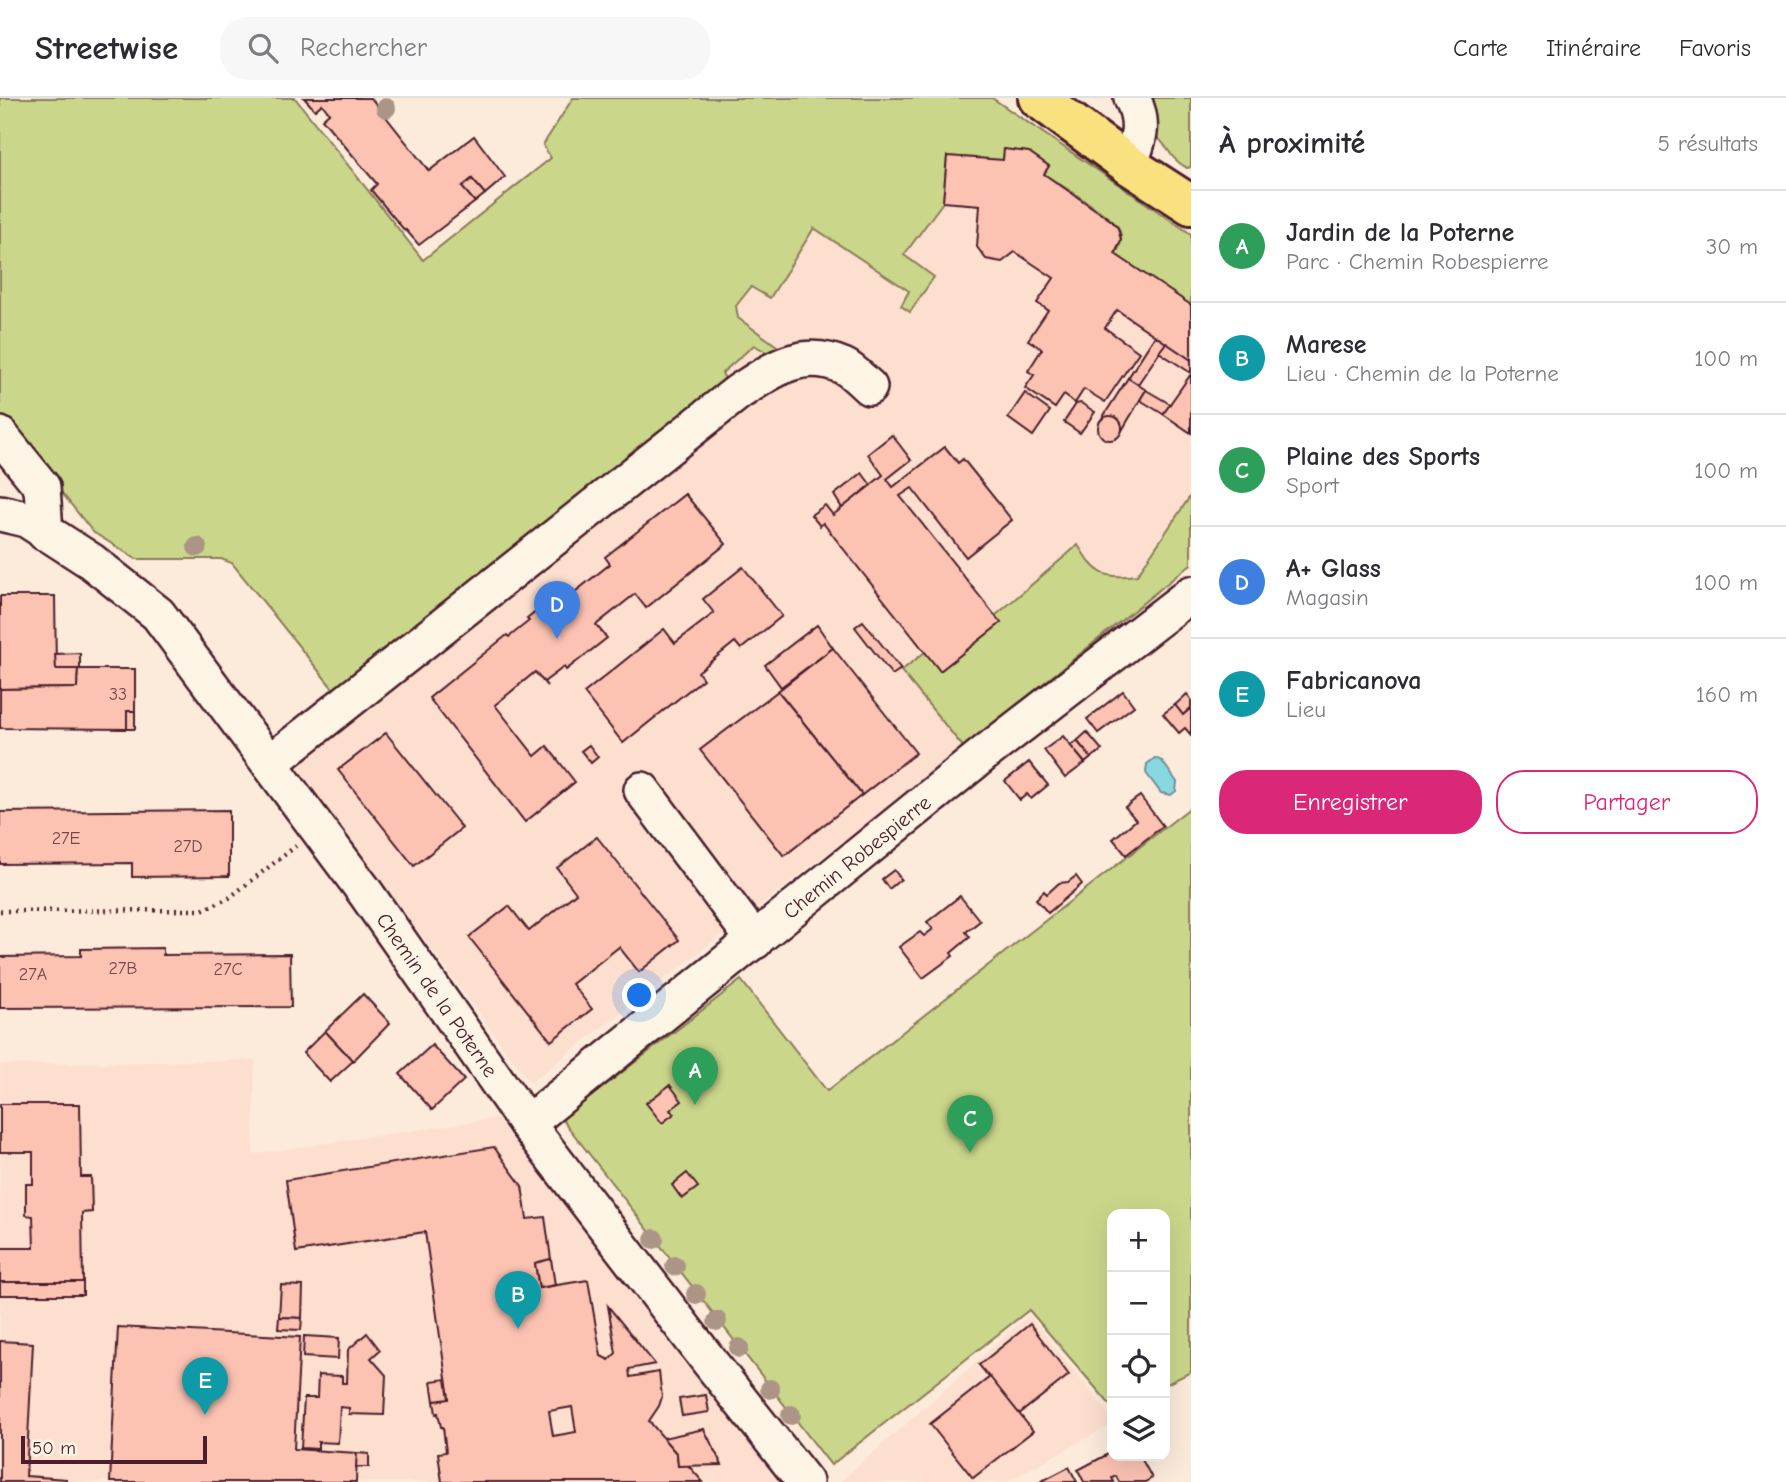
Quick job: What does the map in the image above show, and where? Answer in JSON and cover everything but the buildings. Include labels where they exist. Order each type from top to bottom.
[{"type":"main road","points":[[1038,98],[1191,205]]},
{"type":"street","points":[[1129,164],[1140,139],[1138,109],[1132,98]]},
{"type":"street","points":[[270,763],[737,393],[779,366],[814,358],[845,366],[869,387]]},
{"type":"street","points":[[0,535],[17,532],[45,533],[42,487],[6,452]]},
{"type":"street","name":"Chemin de la Poterne","points":[[0,513],[26,519],[90,561],[159,614],[365,892],[527,1124],[805,1482]]},
{"type":"street","name":"Chemin Robespierre","points":[[527,1124],[985,753],[1191,594]]},
{"type":"street","points":[[642,790],[755,941]]},
{"type":"path","points":[[0,911],[201,910],[229,898],[319,829]]},
{"type":"shaded area","points":[[573,98],[994,98],[1191,230],[1191,567],[964,748],[530,1083],[275,736],[725,379],[543,145]]},
{"type":"shaded area","points":[[255,1060],[253,1154],[498,1118],[785,1482],[0,1482],[0,1065]]},
{"type":"shaded area","points":[[1029,1315],[1107,1412],[1107,1427],[1006,1482],[840,1482]]},
{"type":"green space","points":[[0,98],[295,98],[423,260],[551,158],[543,145],[573,98],[992,98],[1191,234],[1191,305],[1115,254],[1121,239],[1115,223],[1044,174],[1049,166],[1029,152],[1004,150],[1003,160],[947,156],[943,202],[904,255],[934,277],[910,312],[901,306],[909,291],[814,228],[770,298],[751,287],[736,306],[738,318],[777,346],[771,355],[754,345],[722,373],[725,379],[334,690],[232,563],[221,559],[136,559],[93,532],[0,415]]},
{"type":"green space","points":[[1152,98],[1191,98],[1191,167],[1187,168],[1176,160],[1155,136]]},
{"type":"green space","points":[[1191,495],[1191,564],[964,748],[901,671],[925,652],[995,616],[1078,545],[1101,572],[1116,576],[1137,575]]},
{"type":"green space","points":[[1191,807],[1191,1372],[1170,1382],[1170,1209],[1107,1209],[1107,1401],[1029,1310],[831,1465],[562,1119],[741,980],[827,1091]]},
{"type":"water","points":[[1155,758],[1162,761],[1177,782],[1176,791],[1171,795],[1161,793],[1146,773],[1147,764]]},
{"type":"place","name":"A+ Glass","points":[[557,639]]},
{"type":"place","name":"Jardin de la Poterne","points":[[695,1105]]},
{"type":"place","name":"Plaine des Sports","points":[[970,1153]]},
{"type":"place","name":"Marese","points":[[518,1329]]},
{"type":"place","name":"Fabricanova","points":[[205,1415]]}]
